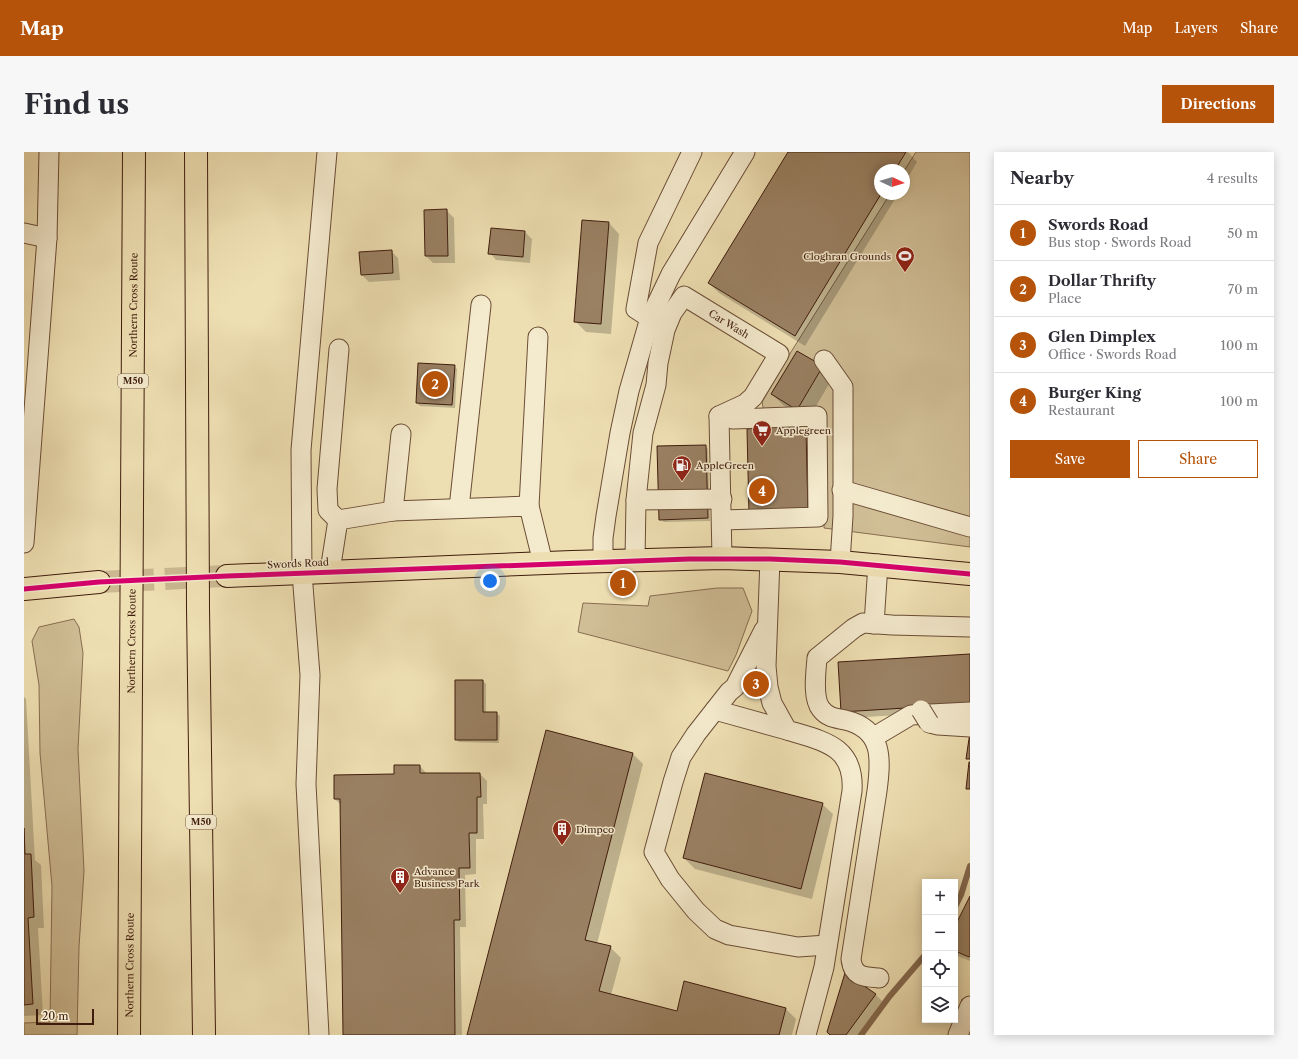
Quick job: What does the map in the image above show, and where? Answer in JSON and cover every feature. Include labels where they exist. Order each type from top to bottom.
[{"type":"main road","name":"Northern Cross Route","points":[[129,1035],[134,152]]},
{"type":"main road","name":"M50","points":[[196,152],[198,608],[204,1035]]},
{"type":"main road","name":"Swords Road","points":[[227,576],[543,563],[722,558],[878,564],[970,574]]},
{"type":"main road","points":[[24,589],[99,582]]},
{"type":"main road","name":"M50","points":[[193,1035],[198,608]]},
{"type":"lane","points":[[24,543],[47,238],[49,152]]},
{"type":"lane","points":[[319,1035],[306,784],[310,675],[302,573],[301,450],[326,152]]},
{"type":"lane","points":[[650,318],[636,309],[648,243],[692,152]]},
{"type":"lane","points":[[603,561],[603,538],[620,433],[629,390],[650,318],[671,274],[745,152]]},
{"type":"lane","points":[[24,233],[47,238]]},
{"type":"lane","name":"Car Wash","points":[[636,500],[643,433],[656,385],[658,363],[665,330],[672,313],[684,296],[779,354],[753,397],[745,404],[719,416]]},
{"type":"lane","points":[[459,508],[481,304]]},
{"type":"lane","points":[[538,337],[529,506],[543,563]]},
{"type":"lane","points":[[338,520],[328,510],[327,489],[339,349]]},
{"type":"lane","points":[[824,360],[843,387],[843,516],[840,562]]},
{"type":"lane","points":[[722,520],[818,517],[816,416],[733,419],[719,416],[722,499],[722,520],[722,558]]},
{"type":"lane","points":[[393,511],[401,434]]},
{"type":"lane","points":[[842,490],[970,527]]},
{"type":"lane","points":[[635,560],[636,500],[722,499]]},
{"type":"lane","points":[[338,520],[393,511],[529,506]]},
{"type":"lane","points":[[330,571],[338,520]]},
{"type":"lane","points":[[770,559],[766,666],[768,687],[772,703],[787,730]]},
{"type":"lane","points":[[874,624],[878,564]]},
{"type":"lane","points":[[879,978],[862,976],[854,970],[851,959],[879,776],[879,751],[874,737],[859,724],[847,720],[830,718],[820,708],[816,680],[817,658],[863,623],[970,627]]},
{"type":"lane","points":[[767,625],[735,687],[696,734],[681,757],[654,852],[670,879],[696,911],[715,929],[729,935],[798,947],[827,945]]},
{"type":"lane","points":[[715,710],[825,742],[846,759],[852,772],[852,791],[827,945],[818,991],[806,1035]]},
{"type":"lane","points":[[874,737],[911,715],[970,712]]},
{"type":"lane","points":[[923,713],[938,725],[970,727]]},
{"type":"lane","points":[[958,1035],[970,1006]]},
{"type":"shaded area","name":"Cloghran Grounds","points":[[916,152],[970,152],[970,547],[824,528],[824,410],[764,412],[762,402],[791,352],[886,200],[910,200],[910,164],[908,164]]},
{"type":"shaded area","points":[[717,588],[743,588],[752,611],[736,655],[728,671],[578,632],[583,603],[648,606],[650,596]]},
{"type":"shaded area","points":[[74,619],[79,627],[83,653],[78,749],[84,871],[79,947],[77,1035],[24,1035],[24,1023],[50,1022],[52,886],[40,753],[39,685],[32,641],[39,627]]},
{"type":"building","points":[[788,152],[906,152],[899,164],[874,164],[874,200],[877,200],[795,336],[708,283]]},
{"type":"building","points":[[447,209],[448,256],[425,256],[424,210]]},
{"type":"building","points":[[582,220],[609,222],[601,324],[574,322]]},
{"type":"building","points":[[491,228],[525,231],[523,257],[488,254]]},
{"type":"building","points":[[392,250],[393,273],[361,275],[359,252]]},
{"type":"building","points":[[797,351],[823,366],[797,410],[771,394]]},
{"type":"building","points":[[418,363],[455,365],[452,405],[416,403]]},
{"type":"building","points":[[798,423],[798,430],[806,430],[808,512],[749,514],[747,429],[757,428],[757,424]]},
{"type":"building","points":[[706,445],[708,518],[659,520],[657,446]]},
{"type":"building","points":[[970,654],[970,704],[841,712],[838,662]]},
{"type":"building","points":[[755,676],[760,677],[761,691],[748,687],[750,677],[754,678]]},
{"type":"building","points":[[455,680],[483,680],[483,712],[497,712],[497,740],[455,740]]},
{"type":"building","name":"Dimpco","points":[[546,730],[633,753],[585,940],[611,946],[599,991],[677,1011],[684,981],[786,1008],[779,1035],[467,1035]]},
{"type":"building","points":[[970,732],[970,759],[966,759]]},
{"type":"building","points":[[969,762],[970,789],[966,789]]},
{"type":"building","name":"Advance Business Park","points":[[394,765],[420,765],[420,773],[480,773],[481,797],[477,797],[477,833],[469,833],[470,868],[459,868],[460,920],[454,920],[455,1035],[343,1035],[340,799],[334,799],[334,775],[394,774]]},
{"type":"building","points":[[705,773],[823,803],[801,889],[683,858]]},
{"type":"building","points":[[24,828],[25,854],[31,854],[34,917],[28,918],[33,1004],[24,1005]]},
{"type":"building","points":[[970,896],[969,957],[958,952],[958,920]]},
{"type":"building","points":[[845,973],[876,994],[846,1035],[830,1035],[827,1032]]},
{"type":"waterway","points":[[958,901],[970,866]]},
{"type":"waterway","points":[[861,1035],[889,997],[922,958]]},
{"type":"tunnel","points":[[99,582],[227,576]]},
{"type":"cycle path","points":[[24,589],[99,582],[227,576],[689,559],[770,559],[840,562],[970,574]]},
{"type":"place","name":"Cloghran Grounds","points":[[905,273]]},
{"type":"place","name":"Dollar Thrifty","points":[[435,384]]},
{"type":"place","name":"Applegreen","points":[[762,447]]},
{"type":"place","name":"AppleGreen","points":[[682,482]]},
{"type":"place","name":"Burger King","points":[[762,491]]},
{"type":"place","name":"Swords Road","points":[[623,583]]},
{"type":"place","name":"Glen Dimplex","points":[[756,684]]},
{"type":"place","name":"Dimpco","points":[[562,846]]},
{"type":"place","name":"Advance Business Park","points":[[400,894]]}]
